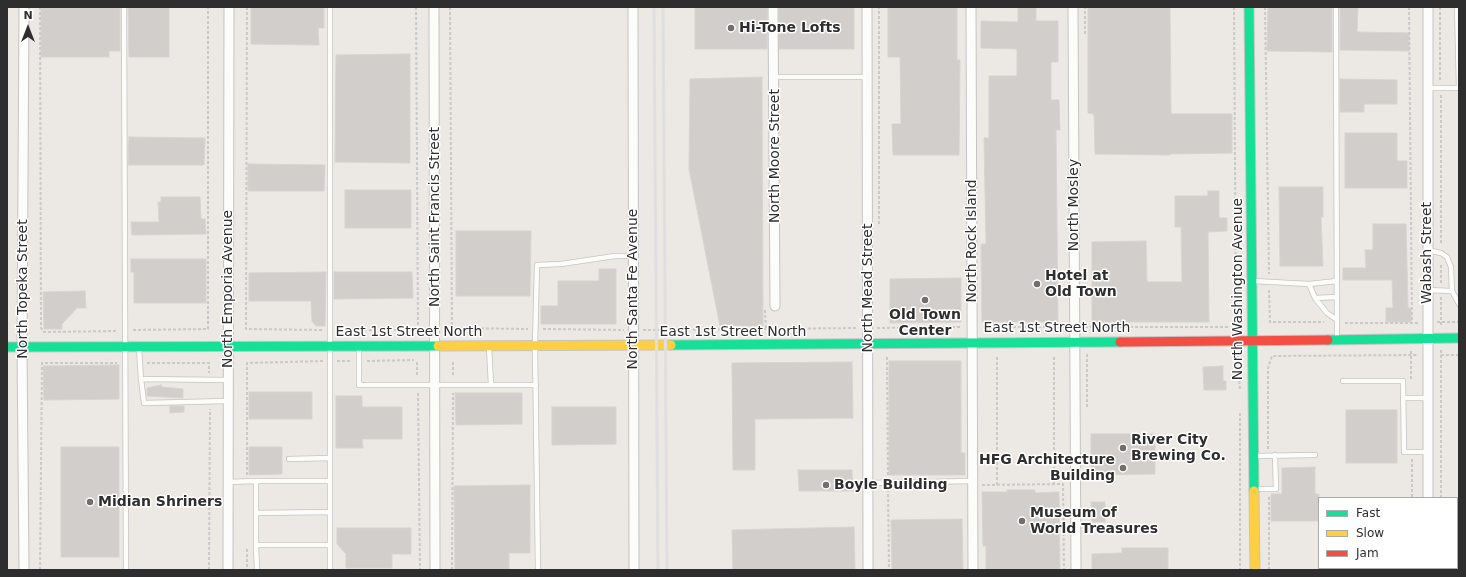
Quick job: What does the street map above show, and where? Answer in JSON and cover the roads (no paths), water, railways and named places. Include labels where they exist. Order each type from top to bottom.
[{"type":"street","name":"North Topeka Street","points":[[24,7],[22,346],[24,570]]},
{"type":"street","name":"North Emporia Avenue","points":[[228,570],[229,7]]},
{"type":"street","name":"North Saint Francis Street","points":[[434,7],[436,346],[434,570]]},
{"type":"street","name":"North Santa Fe Avenue","points":[[633,7],[634,570]]},
{"type":"street","name":"North Moore Street","points":[[773,7],[775,306]]},
{"type":"street","name":"North Mead Street","points":[[867,7],[868,570]]},
{"type":"street","name":"North Rock Island","points":[[971,7],[973,570]]},
{"type":"street","name":"North Mosley","points":[[1073,7],[1076,570]]},
{"type":"street","name":"North Washington Avenue","points":[[1250,7],[1251,281],[1255,570]]},
{"type":"street","name":"Wabash Street","points":[[1428,7],[1428,497]]},
{"type":"street","name":"East 1st Street North","points":[[7,347],[868,345],[1459,338]]},
{"type":"lane","points":[[124,7],[126,570]]},
{"type":"lane","points":[[330,7],[330,570]]},
{"type":"lane","points":[[1336,7],[1337,340]]},
{"type":"lane","points":[[1428,88],[1459,88],[1457,7]]},
{"type":"lane","points":[[774,77],[867,77]]},
{"type":"lane","points":[[1427,250],[1441,253],[1447,257],[1450,267],[1452,291],[1459,304]]},
{"type":"lane","points":[[538,570],[535,346],[537,265],[561,264],[615,256],[633,256]]},
{"type":"lane","points":[[1251,281],[1309,284],[1337,281]]},
{"type":"lane","points":[[1309,284],[1315,298],[1327,313],[1337,321]]},
{"type":"lane","points":[[1427,290],[1452,291]]},
{"type":"lane","points":[[1315,298],[1337,297]]},
{"type":"lane","points":[[139,346],[144,403],[228,402]]},
{"type":"lane","points":[[359,346],[359,385],[536,385]]},
{"type":"lane","points":[[489,346],[490,385]]},
{"type":"lane","points":[[141,379],[228,380]]},
{"type":"lane","points":[[1343,381],[1403,381],[1404,452],[1428,452]]},
{"type":"lane","points":[[1403,398],[1428,398]]},
{"type":"lane","points":[[1254,489],[1276,489],[1275,455]]},
{"type":"lane","points":[[1254,456],[1315,455]]},
{"type":"lane","points":[[289,458],[330,458]]},
{"type":"lane","points":[[256,481],[257,570]]},
{"type":"lane","points":[[228,482],[330,481]]},
{"type":"lane","points":[[868,482],[973,481]]},
{"type":"lane","points":[[256,513],[330,512]]},
{"type":"lane","points":[[256,545],[330,545]]},
{"type":"railway","points":[[654,7],[658,570]]},
{"type":"railway","points":[[663,7],[667,570]]},
{"type":"place","name":"Hi-Tone Lofts","points":[[731,28]]},
{"type":"place","name":"Hotel at Old Town","points":[[1037,284]]},
{"type":"place","name":"Old Town Center","points":[[925,300]]},
{"type":"place","name":"River City Brewing Co.","points":[[1123,448]]},
{"type":"place","name":"HFG Architecture Building","points":[[1123,468]]},
{"type":"place","name":"Boyle Building","points":[[826,485]]},
{"type":"place","name":"Midian Shriners","points":[[90,502]]},
{"type":"place","name":"Museum of World Treasures","points":[[1022,521]]}]
